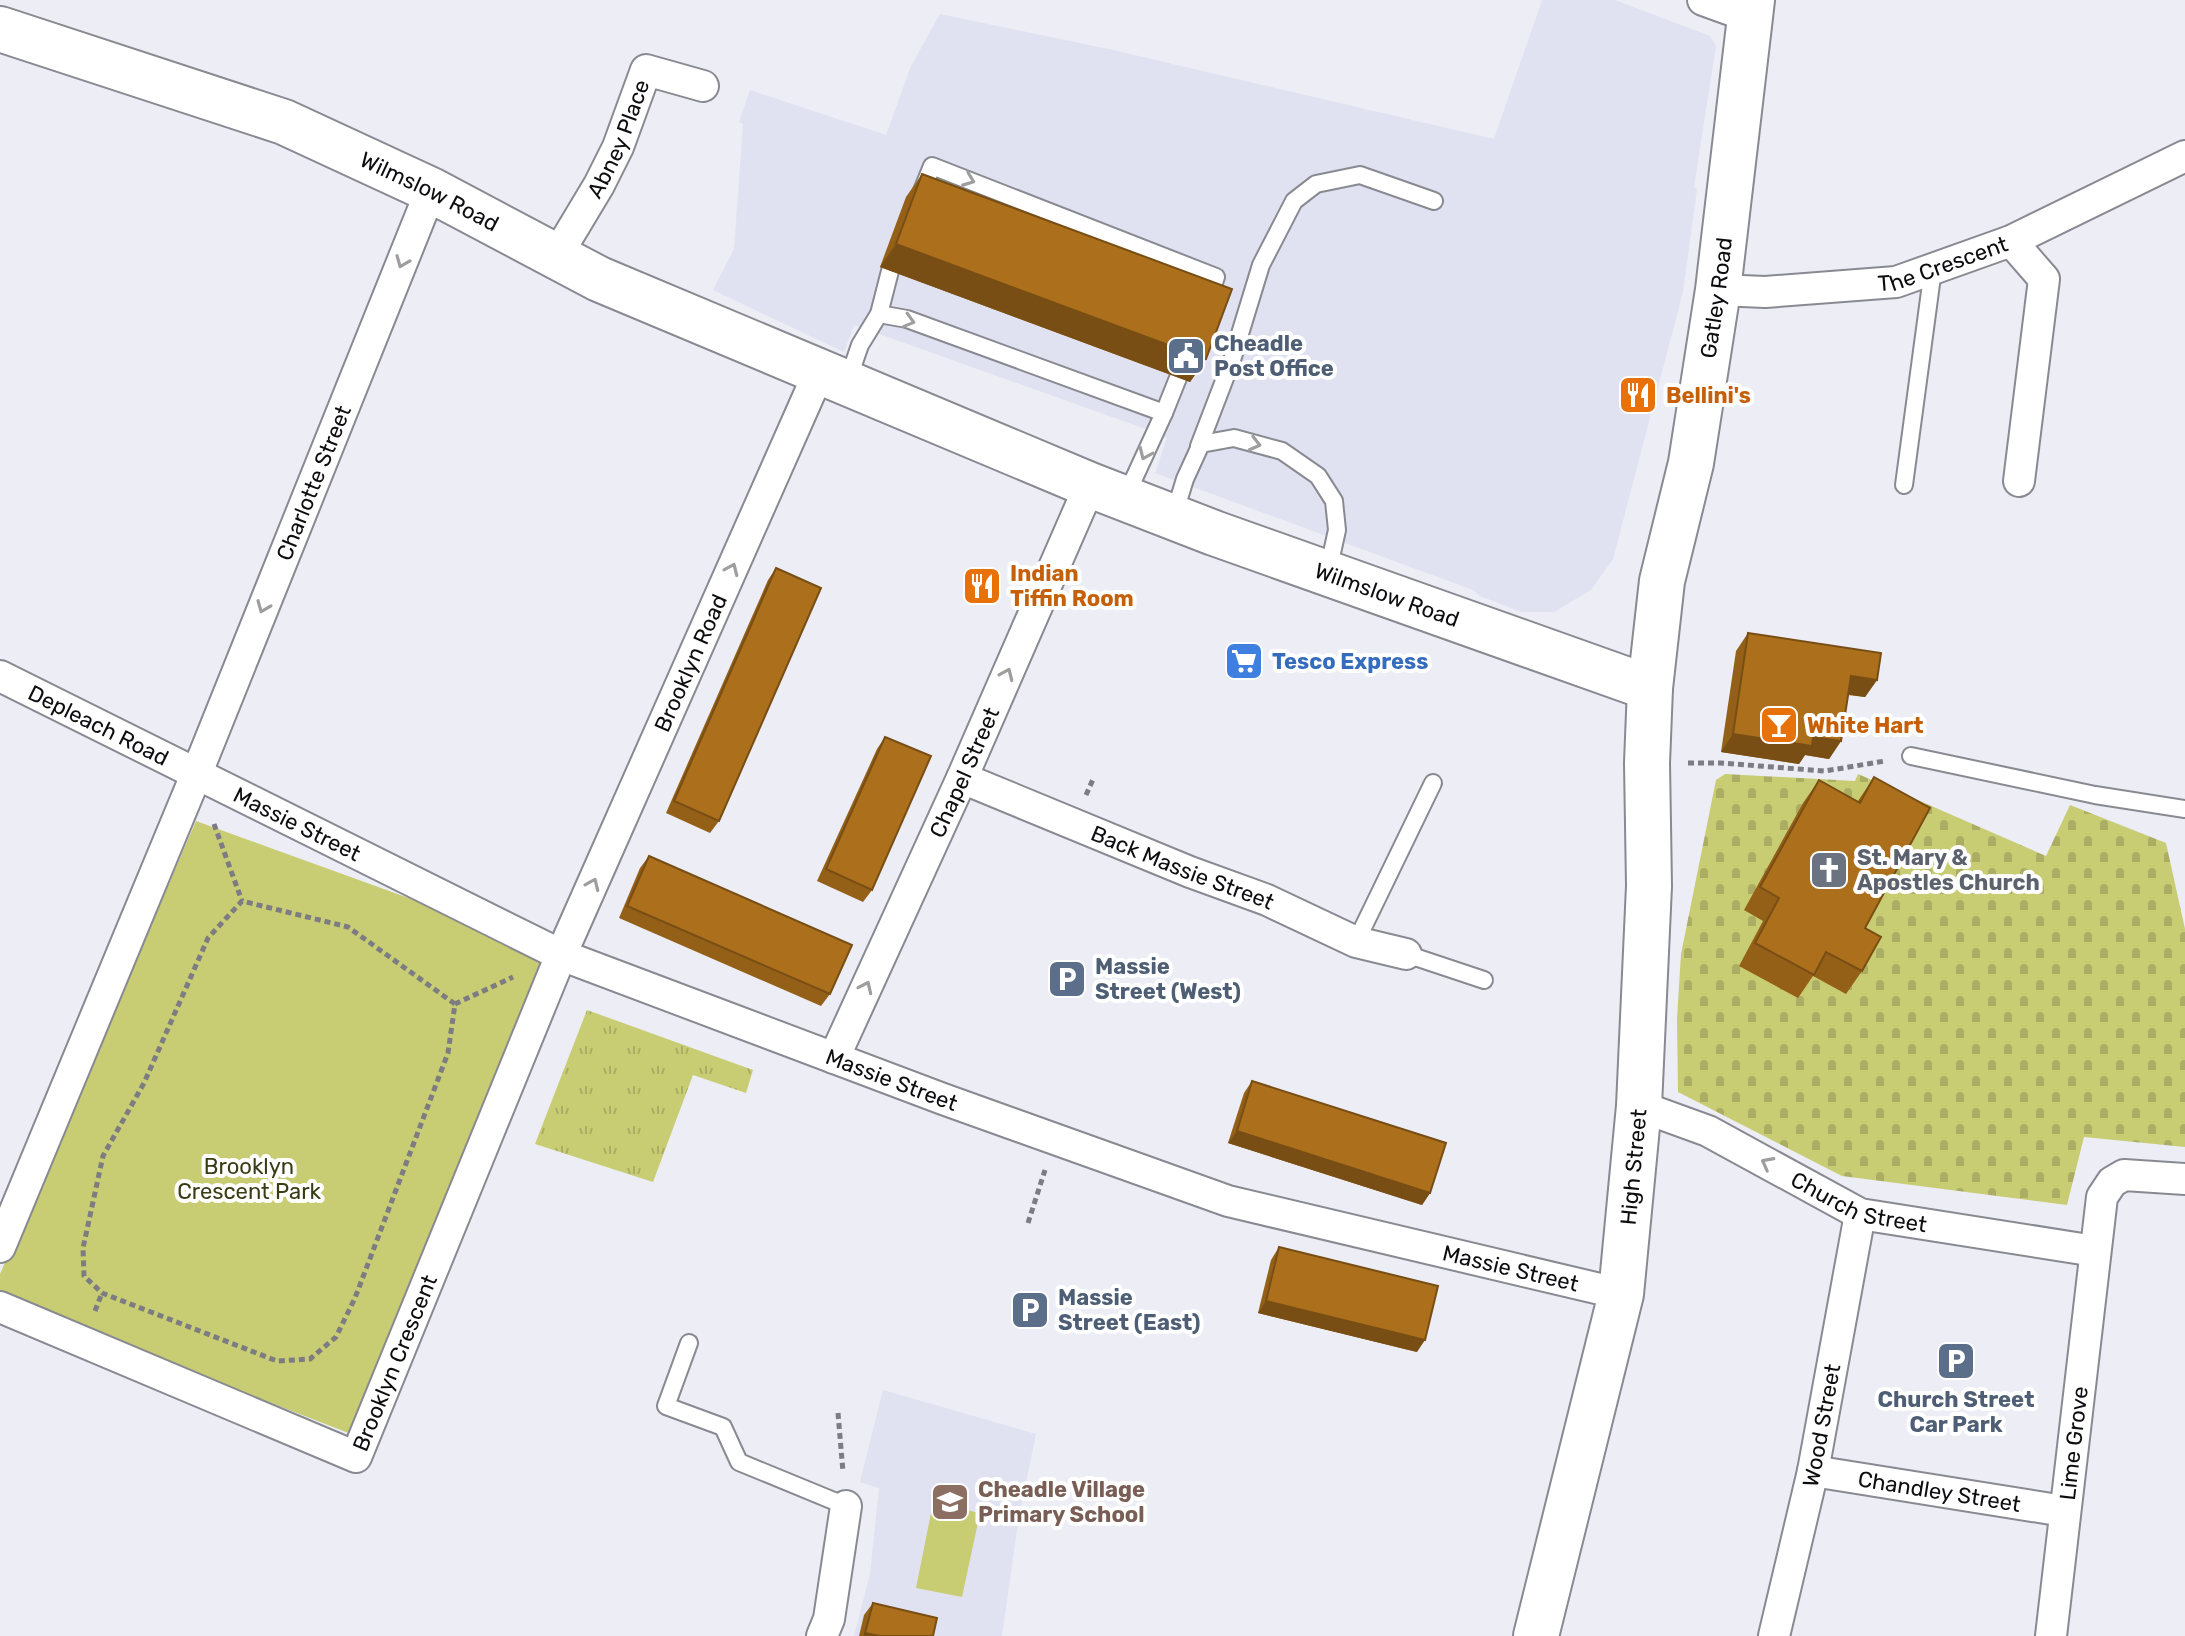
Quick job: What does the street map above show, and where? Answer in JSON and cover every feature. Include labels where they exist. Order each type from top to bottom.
[{"type":"main road","name":"Gatley Road","points":[[1650,688],[1662,581],[1691,463],[1718,290],[1751,9]]},
{"type":"main road","name":"Wilmslow Road","points":[[0,29],[284,122],[431,190],[599,279],[1108,491],[1650,688]]},
{"type":"main road","name":"High Street","points":[[1536,1636],[1621,1294],[1639,1106],[1649,886],[1647,763],[1650,688]]},
{"type":"street","points":[[1703,0],[1751,9]]},
{"type":"street","name":"Abney Place","points":[[557,255],[618,147],[646,70],[703,86]]},
{"type":"street","points":[[2011,241],[2185,156]]},
{"type":"street","name":"Charlotte Street","points":[[196,775],[431,190]]},
{"type":"street","name":"The Crescent","points":[[1718,290],[1765,292],[1896,282],[2011,241],[2044,279],[2019,481]]},
{"type":"street","name":"Brooklyn Road","points":[[561,955],[834,376]]},
{"type":"street","name":"Chapel Street","points":[[834,1058],[962,778],[1108,491]]},
{"type":"street","name":"Depleach Road","points":[[0,676],[196,775]]},
{"type":"street","points":[[0,1247],[196,775]]},
{"type":"street","name":"Massie Street","points":[[196,775],[561,955],[834,1058],[1228,1201],[1621,1294]]},
{"type":"street","name":"Back Massie Street","points":[[962,778],[1190,872],[1267,900],[1356,942],[1406,954]]},
{"type":"street","name":"Brooklyn Crescent","points":[[0,1307],[356,1457],[561,955]]},
{"type":"street","name":"Church Street","points":[[1639,1106],[1708,1131],[1860,1214],[2095,1251]]},
{"type":"street","name":"Lime Grove","points":[[2051,1636],[2102,1197],[2112,1182],[2124,1175],[2185,1179]]},
{"type":"street","name":"Wood Street","points":[[1774,1636],[1813,1471],[1860,1214]]},
{"type":"street","name":"Chandley Street","points":[[1813,1471],[2064,1511]]},
{"type":"street","points":[[822,1636],[829,1619],[846,1506]]},
{"type":"lane","points":[[918,201],[932,166],[1216,277],[1205,308]]},
{"type":"lane","points":[[1174,517],[1185,479],[1232,360],[1261,265],[1294,201],[1316,184],[1360,175],[1434,201]]},
{"type":"lane","points":[[1904,485],[1933,269]]},
{"type":"lane","points":[[834,376],[860,345],[879,314],[890,271]]},
{"type":"lane","points":[[879,314],[907,319],[1164,413]]},
{"type":"lane","points":[[1108,491],[1164,413],[1178,378]]},
{"type":"lane","points":[[1199,446],[1234,438],[1282,451],[1318,476],[1334,501],[1337,530],[1327,573]]},
{"type":"lane","points":[[1911,756],[2095,795],[2185,809]]},
{"type":"lane","points":[[1356,942],[1433,783]]},
{"type":"lane","points":[[1406,954],[1484,980]]},
{"type":"lane","points":[[689,1343],[666,1406],[723,1427],[739,1462],[846,1506]]},
{"type":"path","points":[[1647,763],[1720,763],[1825,771],[1911,756]]},
{"type":"path","points":[[196,775],[242,901]]},
{"type":"path","points":[[242,901],[208,938],[144,1083],[103,1156],[83,1248],[84,1276],[102,1293],[277,1361],[310,1359],[336,1337],[355,1298],[448,1053],[455,1004]]},
{"type":"path","points":[[242,901],[348,927],[455,1004]]},
{"type":"path","points":[[455,1004],[561,955]]},
{"type":"path","points":[[1028,1223],[1055,1138]]},
{"type":"path","points":[[838,1413],[846,1506]]},
{"type":"shaded area","points":[[1542,0],[1615,0],[1710,36],[1716,46],[1694,187],[1697,189],[1683,292],[1613,559],[1591,590],[1554,612],[1521,612],[1480,596],[1473,590],[1155,473],[1167,438],[1143,428],[854,325],[844,352],[713,290],[734,249],[743,124],[739,122],[750,90],[886,135],[911,66],[940,14],[1113,50],[1494,139]]},
{"type":"shaded area","name":"Cheadle Village Primary School","points":[[883,1390],[1036,1434],[1019,1516],[1002,1636],[854,1636],[870,1574],[879,1488],[860,1482]]},
{"type":"green space","points":[[1725,774],[1855,781],[1858,774],[2046,856],[2070,805],[2166,843],[2185,929],[2185,1147],[2084,1137],[2067,1205],[1842,1176],[1678,1092],[1677,1019],[1681,954],[1716,780]]},
{"type":"green space","name":"Brooklyn Crescent Park","points":[[196,821],[549,949],[351,1434],[0,1297],[0,1274]]},
{"type":"green space","points":[[587,1010],[753,1070],[746,1093],[693,1075],[653,1182],[535,1144]]},
{"type":"green space","points":[[933,1503],[980,1513],[962,1597],[916,1588]]},
{"type":"building","points":[[922,174],[1232,289],[1206,359],[896,244]]},
{"type":"building","points":[[776,568],[821,588],[719,821],[674,801]]},
{"type":"building","name":"White Hart","points":[[1748,633],[1881,653],[1877,680],[1851,676],[1841,741],[1813,737],[1812,746],[1733,734]]},
{"type":"building","points":[[885,737],[931,756],[872,890],[826,869]]},
{"type":"building","name":"St. Mary & Apostles Church","points":[[1874,777],[1930,808],[1865,928],[1881,937],[1862,971],[1826,952],[1814,975],[1755,943],[1779,898],[1760,887],[1819,780],[1860,803]]},
{"type":"building","points":[[649,856],[852,945],[830,994],[627,906]]},
{"type":"building","points":[[1252,1081],[1446,1143],[1430,1193],[1237,1131]]},
{"type":"building","points":[[1279,1247],[1438,1286],[1425,1340],[1266,1301]]},
{"type":"building","points":[[873,1603],[937,1618],[933,1636],[865,1633]]},
{"type":"place","name":"Cheadle Post Office","points":[[1186,356]]},
{"type":"place","name":"Bellini's","points":[[1638,395]]},
{"type":"place","name":"Indian Tiffin Room","points":[[982,586]]},
{"type":"place","name":"Tesco Express","points":[[1244,661]]},
{"type":"place","name":"White Hart","points":[[1779,725]]},
{"type":"place","name":"St. Mary & Apostles Church","points":[[1829,870]]},
{"type":"place","name":"Massie Street (West)","points":[[1067,979]]},
{"type":"place","name":"Massie Street (East)","points":[[1030,1310]]},
{"type":"place","name":"Church Street Car Park","points":[[1956,1361]]},
{"type":"place","name":"Cheadle Village Primary School","points":[[950,1502]]}]
